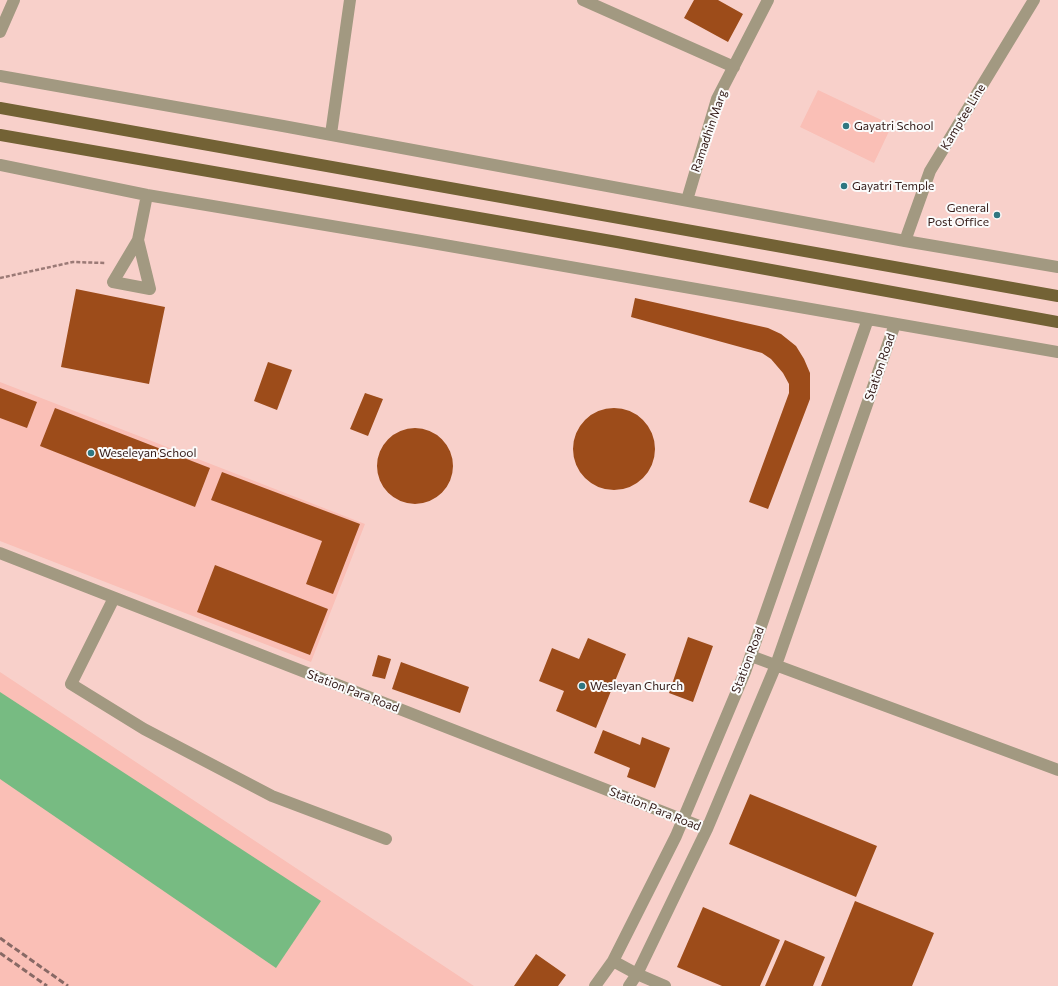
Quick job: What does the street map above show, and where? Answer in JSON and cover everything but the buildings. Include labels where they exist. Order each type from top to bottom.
[{"type":"main road","points":[[0,108],[1058,296]]},
{"type":"main road","points":[[0,136],[609,241],[1058,322]]},
{"type":"street","points":[[0,32],[14,0]]},
{"type":"street","points":[[331,134],[350,0]]},
{"type":"street","points":[[583,0],[734,67]]},
{"type":"street","name":"Ramadhin Marg","points":[[687,200],[718,99],[768,0]]},
{"type":"street","name":"Kamptee Line","points":[[905,241],[930,171],[1034,0]]},
{"type":"street","points":[[0,76],[331,134],[905,241],[1058,267]]},
{"type":"street","points":[[0,165],[147,195],[421,240],[1058,352]]},
{"type":"street","points":[[138,240],[150,289],[113,282],[138,240],[147,195]]},
{"type":"street","name":"Station Road","points":[[595,986],[613,961],[683,821],[751,656],[868,319]]},
{"type":"street","name":"Station Road","points":[[629,986],[637,974],[706,829],[776,665],[895,324]]},
{"type":"street","name":"Station Para Road","points":[[0,553],[706,829]]},
{"type":"street","points":[[114,598],[71,684],[144,729],[272,796],[386,839]]},
{"type":"street","points":[[751,656],[1058,770]]},
{"type":"street","points":[[613,961],[637,974],[665,986]]},
{"type":"path","points":[[0,278],[73,262],[123,264]]},
{"type":"shaded area","name":"Gayatri School","points":[[818,90],[892,125],[874,163],[800,127]]},
{"type":"shaded area","name":"Weseleyan School","points":[[0,382],[365,524],[311,662],[0,541]]},
{"type":"shaded area","points":[[0,672],[474,986],[0,986]]},
{"type":"green space","points":[[0,692],[321,901],[276,968],[0,779]]},
{"type":"railway","points":[[0,938],[68,986]]},
{"type":"railway","points":[[0,953],[47,986]]},
{"type":"place","name":"Gayatri School","points":[[846,126]]},
{"type":"place","name":"Gayatri Temple","points":[[844,186]]},
{"type":"place","name":"General Post Office","points":[[997,215]]},
{"type":"place","name":"Weseleyan School","points":[[91,453]]},
{"type":"place","name":"Wesleyan Church","points":[[582,686]]}]
